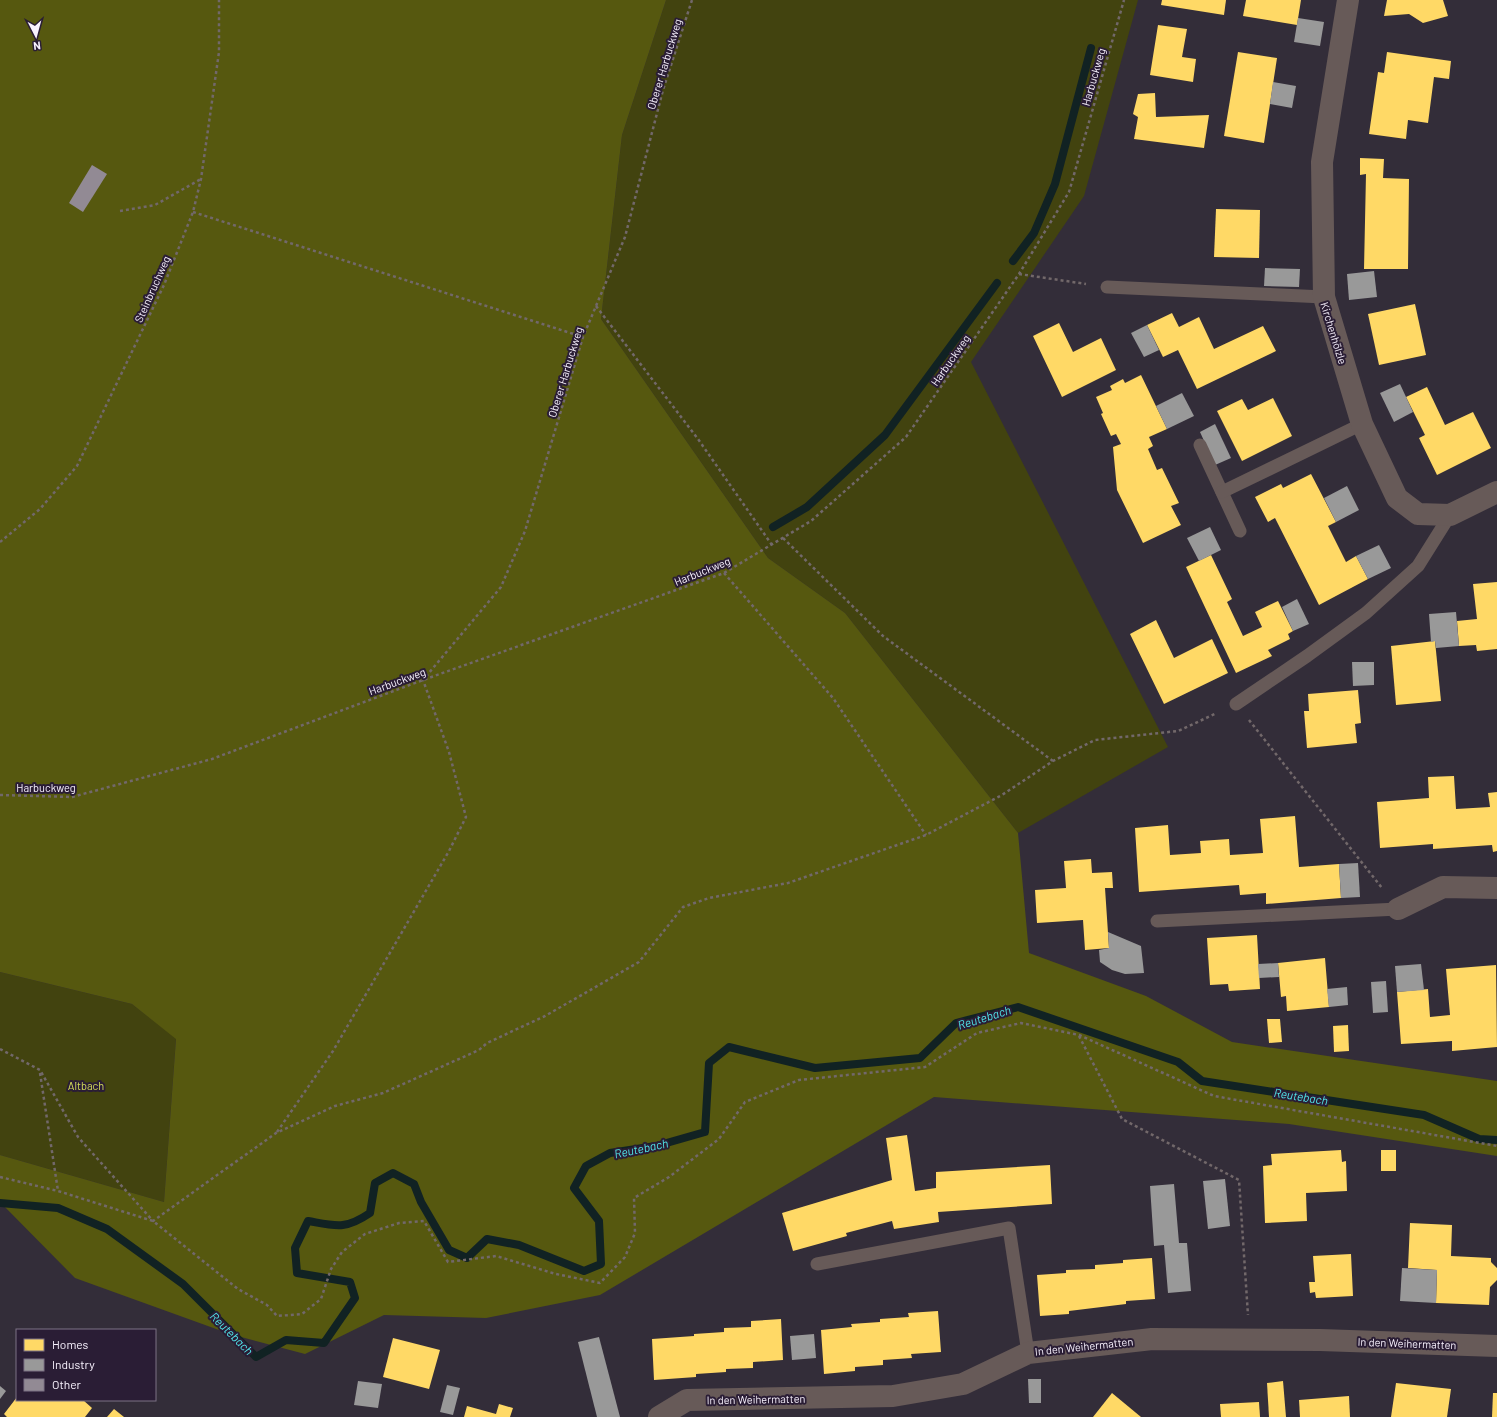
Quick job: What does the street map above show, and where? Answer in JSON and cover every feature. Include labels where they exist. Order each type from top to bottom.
[{"type":"street","name":"Kirchenhölzle","points":[[1348,0],[1322,162],[1324,297],[1362,424],[1397,498],[1418,514],[1450,515],[1497,492]]},
{"type":"street","points":[[1398,909],[1443,887],[1497,888]]},
{"type":"street","name":"In den Weihermatten","points":[[659,1417],[687,1400],[893,1396],[963,1384],[1028,1353],[1152,1338],[1250,1339],[1497,1346]]},
{"type":"lane","points":[[1107,287],[1324,297]]},
{"type":"lane","points":[[1222,492],[1362,424]]},
{"type":"lane","points":[[1200,445],[1240,531]]},
{"type":"lane","points":[[1236,704],[1307,656],[1366,613],[1418,566],[1450,515]]},
{"type":"lane","points":[[1157,921],[1398,909]]},
{"type":"lane","points":[[817,1264],[1009,1228],[1028,1353]]},
{"type":"path","name":"Steinbruchweg","points":[[0,542],[40,509],[77,466],[164,285],[193,212],[201,179],[219,52],[218,0]]},
{"type":"path","name":"Oberer Harbuckweg","points":[[423,680],[501,587],[525,531],[583,337],[625,237],[663,90],[692,0]]},
{"type":"path","name":"Harbuckweg","points":[[0,795],[72,797],[212,759],[423,680],[724,572],[811,521],[906,437],[1020,274],[1069,192],[1124,0]]},
{"type":"path","points":[[120,211],[155,205],[201,179]]},
{"type":"path","points":[[193,212],[583,337]]},
{"type":"path","points":[[1020,274],[1107,287]]},
{"type":"path","points":[[596,306],[698,439],[772,545]]},
{"type":"path","points":[[783,538],[883,636],[1053,761]]},
{"type":"path","points":[[724,572],[833,698],[926,835]]},
{"type":"path","points":[[276,1134],[333,1051],[449,852],[466,817],[449,752],[423,680]]},
{"type":"path","points":[[153,1221],[276,1134],[335,1106],[383,1093],[479,1050],[487,1042],[545,1016],[639,962],[683,906],[709,898],[788,883],[926,835],[1002,795],[1053,761],[1095,740],[1178,731],[1236,704],[1398,909]]},
{"type":"path","points":[[0,1049],[40,1070],[78,1137],[153,1221],[238,1289],[267,1305],[277,1316],[302,1314],[321,1299],[331,1269],[342,1252],[365,1234],[399,1223],[424,1221],[448,1262],[463,1262],[496,1256],[556,1274],[600,1283],[625,1257],[634,1233],[634,1198],[669,1177],[719,1139],[745,1102],[799,1080],[925,1067],[977,1033],[1021,1023],[1079,1036],[1214,1096],[1497,1146]]},
{"type":"path","points":[[1079,1036],[1122,1120],[1239,1180],[1250,1339]]},
{"type":"path","points":[[40,1070],[58,1191]]},
{"type":"path","points":[[0,1177],[58,1191],[153,1221]]},
{"type":"green space","points":[[666,0],[1138,0],[1084,196],[971,362],[1168,747],[1018,833],[845,613],[768,558],[601,319],[622,135]]},
{"type":"green space","name":"Altbach","points":[[0,972],[132,1004],[176,1038],[164,1202],[0,1155]]},
{"type":"shaded area","points":[[0,0],[666,0],[622,135],[601,319],[768,558],[845,613],[1018,833],[1029,953],[1146,996],[1232,1042],[1497,1081],[1497,1156],[1289,1124],[934,1097],[600,1295],[486,1318],[384,1315],[305,1354],[230,1334],[75,1278],[0,1202],[0,1155],[164,1202],[176,1039],[132,1004],[0,972]]},
{"type":"building: Homes","points":[[1162,0],[1226,0],[1224,15],[1161,5]]},
{"type":"building: Homes","points":[[1246,0],[1301,0],[1297,25],[1243,16]]},
{"type":"building: Homes","points":[[1387,0],[1443,0],[1448,16],[1423,23],[1409,14],[1384,16]]},
{"type":"building: Homes","points":[[1158,25],[1187,29],[1182,57],[1196,59],[1193,82],[1150,75]]},
{"type":"building: Homes","points":[[1238,52],[1277,58],[1264,143],[1224,136]]},
{"type":"building: Homes","points":[[1387,52],[1451,61],[1449,79],[1434,77],[1428,123],[1408,120],[1406,139],[1369,134],[1378,72],[1384,73]]},
{"type":"building: Homes","points":[[1155,93],[1156,117],[1209,115],[1204,148],[1134,139],[1138,117],[1133,114],[1138,94]]},
{"type":"building: Homes","points":[[1360,158],[1384,159],[1383,178],[1409,179],[1408,269],[1364,269],[1366,174],[1360,175]]},
{"type":"building: Homes","points":[[1216,209],[1260,210],[1259,258],[1214,257]]},
{"type":"building: Homes","points":[[1415,304],[1426,355],[1379,365],[1368,314]]},
{"type":"building: Homes","points":[[1172,313],[1179,327],[1199,317],[1214,349],[1263,326],[1276,351],[1197,389],[1178,350],[1163,357],[1147,325]]},
{"type":"building: Homes","points":[[1059,323],[1073,352],[1101,338],[1116,370],[1062,397],[1033,336]]},
{"type":"building: Homes","points":[[1141,375],[1167,429],[1149,437],[1153,446],[1148,449],[1157,470],[1162,468],[1179,503],[1171,506],[1181,525],[1143,543],[1117,490],[1113,447],[1121,444],[1116,434],[1111,436],[1101,414],[1103,413],[1096,397],[1112,390],[1110,386],[1123,379],[1125,383]]},
{"type":"building: Homes","points":[[1427,387],[1445,425],[1473,412],[1491,448],[1437,475],[1419,438],[1425,435],[1406,397]]},
{"type":"building: Homes","points":[[1273,398],[1292,436],[1242,461],[1217,411],[1242,399],[1248,410]]},
{"type":"building: Homes","points":[[1311,474],[1336,522],[1328,526],[1346,562],[1356,556],[1368,579],[1319,605],[1275,518],[1268,522],[1255,497],[1281,484],[1283,488]]},
{"type":"building: Homes","points":[[1211,555],[1232,599],[1227,602],[1243,636],[1262,627],[1255,612],[1278,601],[1293,631],[1288,634],[1290,639],[1268,650],[1272,656],[1236,673],[1186,567]]},
{"type":"building: Homes","points":[[1497,582],[1497,649],[1477,651],[1476,645],[1459,646],[1457,621],[1477,619],[1473,584]]},
{"type":"building: Homes","points":[[1156,620],[1174,658],[1212,639],[1228,673],[1164,704],[1130,634]]},
{"type":"building: Homes","points":[[1435,641],[1441,701],[1396,705],[1391,646]]},
{"type":"building: Homes","points":[[1358,690],[1361,723],[1355,724],[1357,743],[1307,748],[1304,711],[1309,711],[1308,694]]},
{"type":"building: Homes","points":[[1454,776],[1456,809],[1490,807],[1488,793],[1497,792],[1497,851],[1493,852],[1492,845],[1433,849],[1433,844],[1380,848],[1377,802],[1429,798],[1428,777]]},
{"type":"building: Homes","points":[[1295,816],[1299,867],[1339,864],[1341,898],[1266,904],[1266,893],[1240,895],[1239,885],[1139,892],[1135,828],[1168,825],[1170,855],[1201,853],[1200,841],[1229,839],[1230,855],[1263,853],[1260,819]]},
{"type":"building: Homes","points":[[1091,859],[1092,873],[1112,872],[1113,888],[1105,888],[1109,948],[1085,950],[1083,920],[1037,923],[1035,890],[1066,888],[1064,861]]},
{"type":"building: Homes","points":[[1257,935],[1260,989],[1229,991],[1228,984],[1210,985],[1207,938]]},
{"type":"building: Homes","points":[[1325,958],[1329,1007],[1287,1011],[1286,996],[1281,997],[1278,963]]},
{"type":"building: Homes","points":[[1496,965],[1497,1047],[1452,1051],[1452,1041],[1401,1044],[1397,992],[1428,989],[1430,1017],[1450,1015],[1446,969]]},
{"type":"building: Homes","points":[[1267,1019],[1280,1019],[1282,1042],[1269,1043]]},
{"type":"building: Homes","points":[[1348,1025],[1349,1051],[1334,1052],[1333,1026]]},
{"type":"building: Homes","points":[[907,1135],[915,1191],[936,1188],[936,1172],[1050,1165],[1052,1204],[938,1212],[939,1222],[894,1229],[892,1221],[846,1233],[847,1236],[793,1251],[782,1213],[892,1180],[886,1138]]},
{"type":"building: Homes","points":[[1341,1150],[1342,1162],[1346,1161],[1347,1191],[1306,1193],[1307,1221],[1265,1223],[1263,1166],[1272,1165],[1271,1154]]},
{"type":"building: Homes","points":[[1381,1150],[1396,1150],[1396,1171],[1381,1171]]},
{"type":"building: Homes","points":[[1410,1223],[1452,1225],[1451,1256],[1491,1258],[1491,1262],[1497,1268],[1497,1280],[1490,1287],[1489,1305],[1436,1303],[1437,1270],[1408,1268]]},
{"type":"building: Homes","points":[[1351,1254],[1353,1296],[1316,1298],[1315,1292],[1310,1293],[1309,1282],[1315,1282],[1313,1256]]},
{"type":"building: Homes","points":[[1152,1258],[1155,1299],[1126,1301],[1126,1304],[1069,1311],[1069,1314],[1040,1316],[1037,1275],[1066,1273],[1066,1270],[1095,1269],[1095,1265],[1123,1263],[1123,1260]]},
{"type":"building: Homes","points":[[938,1311],[941,1352],[911,1354],[912,1358],[883,1360],[883,1365],[855,1367],[855,1371],[824,1374],[821,1330],[852,1327],[851,1324],[880,1322],[880,1319],[909,1317],[908,1313]]},
{"type":"building: Homes","points":[[781,1319],[783,1360],[753,1362],[753,1368],[726,1369],[726,1372],[696,1374],[696,1377],[654,1380],[652,1339],[724,1332],[724,1328],[751,1327],[751,1321]]},
{"type":"building: Homes","points":[[393,1338],[440,1350],[429,1389],[383,1377]]},
{"type":"building: Homes","points":[[1283,1381],[1286,1417],[1269,1417],[1267,1383]]},
{"type":"building: Homes","points":[[1396,1383],[1451,1389],[1447,1417],[1391,1417]]},
{"type":"building: Homes","points":[[1112,1393],[1141,1417],[1093,1417]]},
{"type":"building: Homes","points":[[1493,1393],[1497,1393],[1497,1417],[1492,1417]]},
{"type":"building: Homes","points":[[1349,1396],[1350,1417],[1300,1417],[1299,1400]]},
{"type":"building: Homes","points":[[16,1398],[16,1401],[84,1401],[92,1408],[85,1417],[7,1417],[4,1414]]},
{"type":"building: Homes","points":[[1259,1402],[1260,1417],[1221,1417],[1220,1404]]},
{"type":"building: Homes","points":[[499,1404],[513,1408],[510,1417],[464,1417],[467,1406],[496,1414]]},
{"type":"building: Homes","points":[[114,1409],[124,1417],[107,1417]]},
{"type":"building: Industry","points":[[1298,18],[1324,22],[1320,46],[1294,42]]},
{"type":"building: Industry","points":[[1273,82],[1296,86],[1292,108],[1270,104]]},
{"type":"building: Industry","points":[[1265,268],[1300,269],[1299,287],[1264,286]]},
{"type":"building: Industry","points":[[1374,271],[1377,297],[1349,300],[1347,274]]},
{"type":"building: Industry","points":[[1147,325],[1159,350],[1144,357],[1131,333]]},
{"type":"building: Industry","points":[[1400,384],[1413,412],[1394,422],[1380,393]]},
{"type":"building: Industry","points":[[1182,393],[1194,416],[1167,429],[1156,406]]},
{"type":"building: Industry","points":[[1215,424],[1231,458],[1215,465],[1200,432]]},
{"type":"building: Industry","points":[[1347,486],[1359,510],[1336,522],[1324,498]]},
{"type":"building: Industry","points":[[1210,527],[1221,550],[1199,561],[1187,538]]},
{"type":"building: Industry","points":[[1379,545],[1391,568],[1368,579],[1356,556]]},
{"type":"building: Industry","points":[[1297,599],[1309,624],[1293,631],[1282,607]]},
{"type":"building: Industry","points":[[1456,612],[1459,646],[1436,648],[1435,641],[1431,642],[1429,614]]},
{"type":"building: Industry","points":[[1352,662],[1374,662],[1374,685],[1353,686]]},
{"type":"building: Industry","points":[[1358,863],[1360,897],[1341,898],[1339,864]]},
{"type":"building: Industry","points":[[1108,932],[1141,946],[1144,973],[1125,974],[1112,970],[1100,962],[1099,950],[1109,948]]},
{"type":"building: Industry","points":[[1278,963],[1279,977],[1259,978],[1258,964]]},
{"type":"building: Industry","points":[[1421,964],[1424,990],[1397,992],[1395,966]]},
{"type":"building: Industry","points":[[1386,981],[1388,1012],[1373,1013],[1371,982]]},
{"type":"building: Industry","points":[[1347,987],[1348,1005],[1329,1007],[1327,989]]},
{"type":"building: Industry","points":[[1225,1179],[1230,1226],[1208,1229],[1203,1181]]},
{"type":"building: Industry","points":[[1174,1184],[1179,1243],[1187,1243],[1191,1291],[1168,1293],[1164,1245],[1154,1246],[1150,1186]]},
{"type":"building: Industry","points":[[1402,1268],[1437,1270],[1436,1303],[1400,1301]]},
{"type":"building: Industry","points":[[814,1334],[816,1358],[792,1360],[790,1336]]},
{"type":"building: Industry","points":[[599,1337],[620,1417],[597,1417],[578,1342]]},
{"type":"building: Industry","points":[[1028,1379],[1041,1379],[1041,1403],[1029,1403]]},
{"type":"building: Industry","points":[[358,1381],[382,1384],[378,1408],[354,1405]]},
{"type":"building: Industry","points":[[447,1385],[460,1388],[453,1415],[440,1412]]},
{"type":"building: Industry","points":[[0,1386],[6,1391],[0,1399]]},
{"type":"building: Other","points":[[92,165],[107,174],[83,212],[69,203]]},
{"type":"waterway","points":[[1013,261],[1034,233],[1055,184],[1091,48]]},
{"type":"waterway","points":[[773,527],[807,507],[885,435],[997,283]]},
{"type":"waterway","name":"Reutebach","points":[[0,1203],[58,1208],[107,1229],[183,1284],[256,1357],[286,1340],[324,1343],[355,1298],[350,1282],[297,1273],[295,1248],[308,1221],[340,1225],[354,1222],[370,1213],[375,1183],[393,1173],[414,1184],[421,1202],[449,1250],[467,1258],[487,1239],[519,1245],[584,1271],[601,1264],[599,1221],[574,1188],[586,1166],[610,1153],[656,1146],[705,1132],[709,1063],[729,1047],[815,1068],[920,1058],[956,1023],[1018,1007],[1178,1062],[1202,1081],[1424,1115],[1479,1139],[1497,1140]]}]
